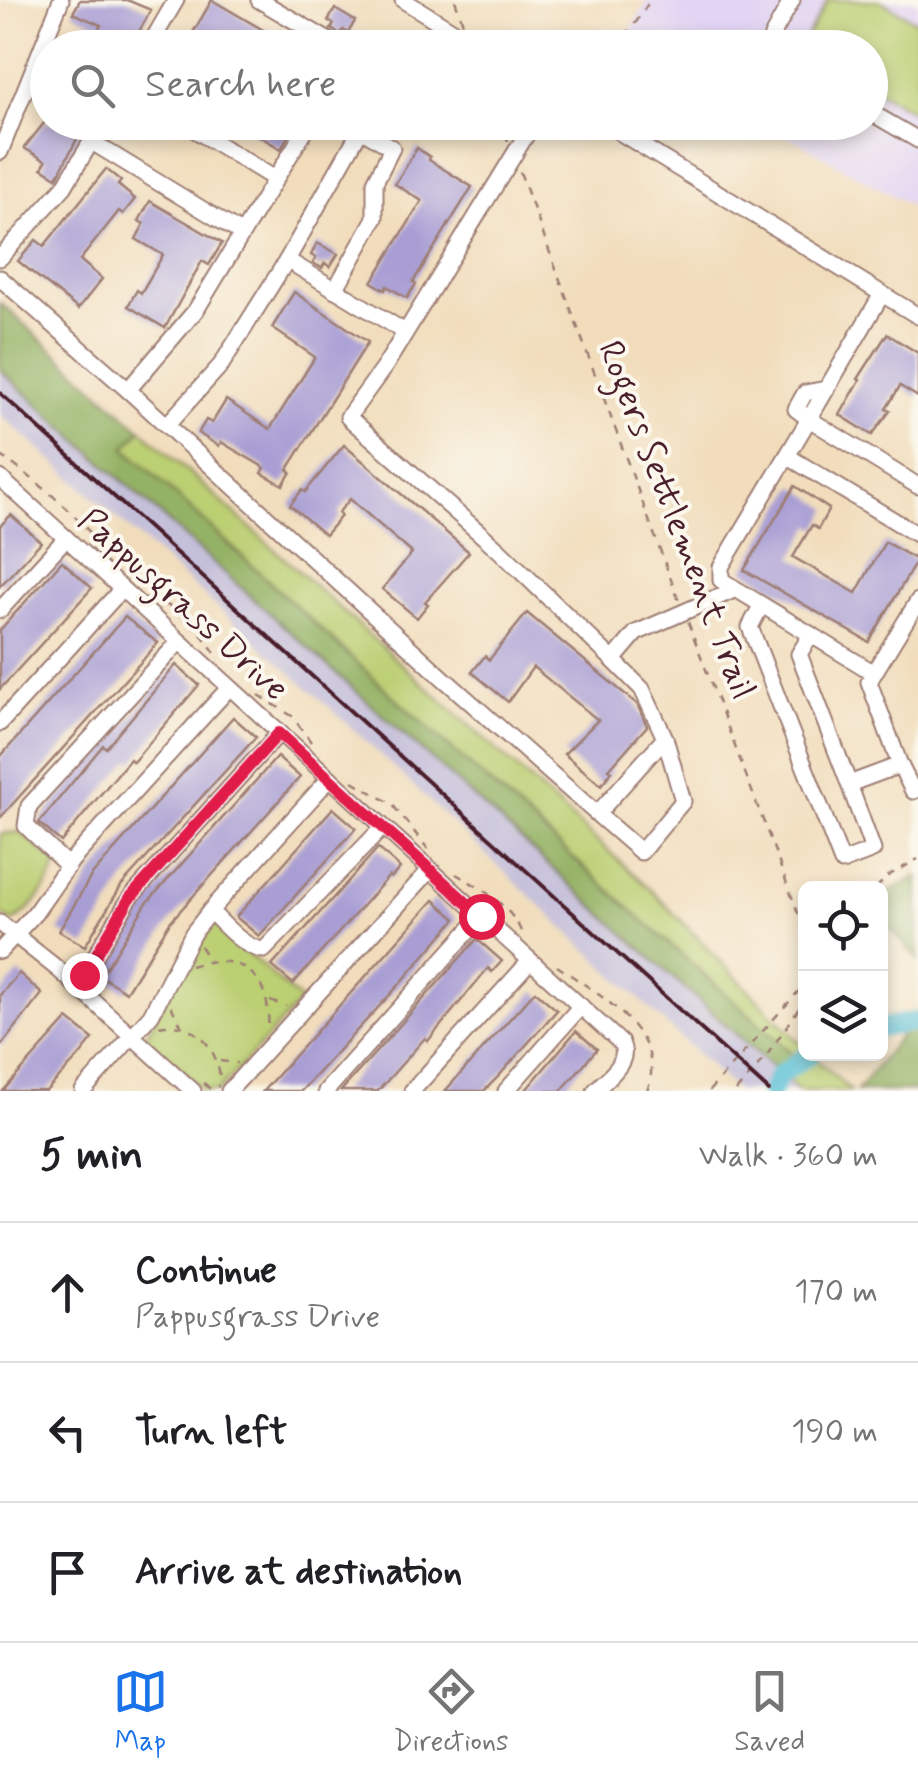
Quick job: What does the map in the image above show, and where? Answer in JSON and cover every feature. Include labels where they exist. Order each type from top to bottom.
[{"type":"street","points":[[49,30],[61,0]]},
{"type":"street","points":[[284,15],[294,0]]},
{"type":"street","points":[[404,0],[452,30]]},
{"type":"street","points":[[775,30],[792,0]]},
{"type":"street","points":[[158,30],[173,1]]},
{"type":"street","points":[[266,2],[309,30]]},
{"type":"street","points":[[0,152],[30,77]]},
{"type":"street","points":[[888,122],[918,140]]},
{"type":"street","points":[[212,140],[275,178]]},
{"type":"street","points":[[128,390],[196,310],[299,140]]},
{"type":"street","points":[[167,425],[221,365],[355,140]]},
{"type":"street","points":[[335,290],[375,218],[376,182],[392,148],[378,140]]},
{"type":"street","points":[[0,278],[642,852],[683,801],[665,738],[642,690],[498,550],[348,418],[523,140]]},
{"type":"street","points":[[632,140],[918,316]]},
{"type":"street","points":[[0,258],[64,187],[92,142],[242,233]]},
{"type":"street","points":[[286,260],[401,330]]},
{"type":"street","points":[[874,672],[734,590],[721,580],[721,566],[882,294]]},
{"type":"street","points":[[808,419],[918,486]]},
{"type":"street","points":[[787,456],[918,535]]},
{"type":"street","name":"Pappusgrass Drive","points":[[2,485],[66,538],[383,827],[431,862],[481,916],[621,1042],[626,1055],[595,1091]]},
{"type":"street","points":[[0,610],[66,538]]},
{"type":"street","points":[[0,723],[121,590]]},
{"type":"street","points":[[613,660],[636,633],[734,590]]},
{"type":"street","points":[[918,600],[869,682],[900,764],[913,791],[918,789]]},
{"type":"street","points":[[762,606],[750,627],[842,862],[873,850],[799,654],[811,635]]},
{"type":"street","points":[[68,866],[26,826],[29,806],[179,642]]},
{"type":"street","points":[[0,951],[68,866],[229,688]]},
{"type":"street","points":[[77,986],[130,898],[279,733]]},
{"type":"street","points":[[597,814],[665,738]]},
{"type":"street","points":[[849,784],[900,764]]},
{"type":"street","points":[[84,1091],[151,1015],[192,933],[330,778]]},
{"type":"street","points":[[210,911],[247,944],[264,950],[383,827]]},
{"type":"street","points":[[225,1087],[431,862]]},
{"type":"street","points":[[326,1091],[481,916]]},
{"type":"street","points":[[0,924],[132,1037],[194,1083]]},
{"type":"street","points":[[412,1091],[530,960]]},
{"type":"street","points":[[506,1091],[580,1006]]},
{"type":"path","points":[[632,30],[650,0]]},
{"type":"path","name":"Rogers Settlement Trail","points":[[515,160],[680,602]]},
{"type":"path","points":[[0,455],[29,476],[96,538],[117,570]]},
{"type":"path","points":[[140,590],[173,607],[205,636],[224,666]]},
{"type":"path","name":"Rogers Settlement Trail","points":[[687,621],[798,913]]},
{"type":"path","points":[[252,689],[292,716],[314,746]]},
{"type":"path","points":[[346,775],[392,804],[431,862]]},
{"type":"path","points":[[883,881],[918,859]]},
{"type":"path","points":[[454,873],[517,920],[523,936]]},
{"type":"path","points":[[210,960],[200,945],[188,966],[210,960],[238,963],[262,986],[268,1000],[268,1030],[274,1022]]},
{"type":"path","points":[[554,964],[583,982],[642,1037],[653,1060],[654,1074],[647,1091]]},
{"type":"path","points":[[709,1091],[798,993]]},
{"type":"path","points":[[268,1000],[288,1006]]},
{"type":"path","points":[[282,1014],[293,1001]]},
{"type":"path","points":[[152,1033],[170,1004],[175,1019],[206,1040],[220,1060],[225,1087]]},
{"type":"path","points":[[736,1091],[798,1009]]},
{"type":"path","points":[[158,1026],[182,1026]]},
{"type":"path","points":[[220,1060],[238,1063],[225,1087]]},
{"type":"path","points":[[194,1083],[225,1087]]},
{"type":"shaded area","points":[[648,0],[918,0],[918,210],[795,140],[888,140],[888,30],[631,30]]},
{"type":"shaded area","points":[[0,370],[799,1091],[737,1091],[336,713],[0,414]]},
{"type":"green space","points":[[828,0],[879,0],[918,22],[918,115],[888,97],[888,30],[811,30]]},
{"type":"green space","points":[[0,303],[141,429],[125,448],[411,713],[794,1055],[778,1072],[0,370]]},
{"type":"green space","points":[[141,429],[648,887],[798,1041],[798,1061],[819,1061],[851,1091],[799,1091],[778,1072],[793,1055],[411,713],[124,448]]},
{"type":"green space","points":[[20,832],[56,862],[40,895],[13,922],[0,914],[0,834]]},
{"type":"green space","points":[[918,876],[918,960],[888,925],[888,893]]},
{"type":"green space","points":[[214,922],[301,1001],[218,1091],[204,1091],[145,1038],[186,957]]},
{"type":"green space","points":[[918,1013],[918,1091],[857,1091],[880,1061],[888,1061],[888,1051]]},
{"type":"building","points":[[80,0],[127,0],[151,10],[140,30],[98,30],[101,25],[73,13]]},
{"type":"building","points":[[212,0],[263,30],[194,30]]},
{"type":"building","points":[[335,9],[355,21],[350,30],[333,30],[334,24],[328,21]]},
{"type":"building","points":[[30,140],[77,140],[57,177],[42,168],[46,161],[24,148]]},
{"type":"building","points":[[266,140],[286,140],[281,149]]},
{"type":"building","points":[[417,148],[472,187],[407,298],[372,282],[422,201],[395,184]]},
{"type":"building","points":[[106,169],[135,199],[123,214],[119,211],[80,260],[102,279],[78,309],[18,261],[36,240],[44,246]]},
{"type":"building","points":[[150,201],[222,243],[209,265],[202,261],[165,328],[128,306],[137,290],[141,293],[163,255],[136,239],[144,224],[139,221]]},
{"type":"building","points":[[317,243],[338,254],[330,267],[313,263],[316,258],[311,255]]},
{"type":"building","points":[[294,292],[368,342],[288,469],[291,472],[283,485],[262,473],[265,468],[198,433],[206,420],[212,423],[226,400],[270,429],[315,357],[272,328]]},
{"type":"building","points":[[887,334],[918,353],[918,397],[900,386],[886,409],[890,411],[872,435],[840,415]]},
{"type":"building","points":[[344,445],[469,552],[425,602],[428,604],[417,618],[382,589],[412,553],[350,499],[325,535],[290,505]]},
{"type":"building","points":[[795,486],[829,509],[818,529],[812,525],[793,557],[856,593],[885,542],[917,560],[869,642],[744,570]]},
{"type":"building","points":[[11,515],[41,542],[0,586],[0,526]]},
{"type":"building","points":[[62,561],[92,588],[0,689],[0,630]]},
{"type":"building","points":[[527,613],[637,704],[647,726],[609,769],[612,771],[601,785],[564,754],[598,720],[533,667],[508,702],[472,672],[485,656],[489,660]]},
{"type":"building","points":[[125,617],[158,643],[0,818],[0,757]]},
{"type":"building","points":[[176,665],[199,685],[61,842],[39,823]]},
{"type":"building","points":[[233,717],[256,737],[121,886],[85,946],[59,931],[91,876]]},
{"type":"building","points":[[277,757],[300,777],[170,922],[126,992],[101,976],[146,904]]},
{"type":"building","points":[[333,808],[356,828],[259,936],[236,917]]},
{"type":"building","points":[[378,848],[400,868],[293,984],[272,966]]},
{"type":"building","points":[[434,900],[456,919],[398,986],[301,1091],[263,1091]]},
{"type":"building","points":[[477,939],[502,961],[492,972],[488,968],[428,1041],[425,1038],[378,1091],[341,1091]]},
{"type":"building","points":[[19,973],[42,994],[0,1047],[0,995]]},
{"type":"building","points":[[535,991],[557,1010],[498,1077],[484,1091],[445,1091]]},
{"type":"building","points":[[68,1019],[93,1039],[77,1059],[46,1091],[3,1091]]},
{"type":"building","points":[[576,1031],[597,1049],[561,1091],[525,1091]]},
{"type":"waterway","points":[[888,1027],[918,1021]]},
{"type":"waterway","points":[[771,1091],[779,1075],[800,1061]]},
{"type":"railway","points":[[0,393],[769,1091]]},
{"type":"route","points":[[84,975],[130,898],[279,733],[481,916]]}]
